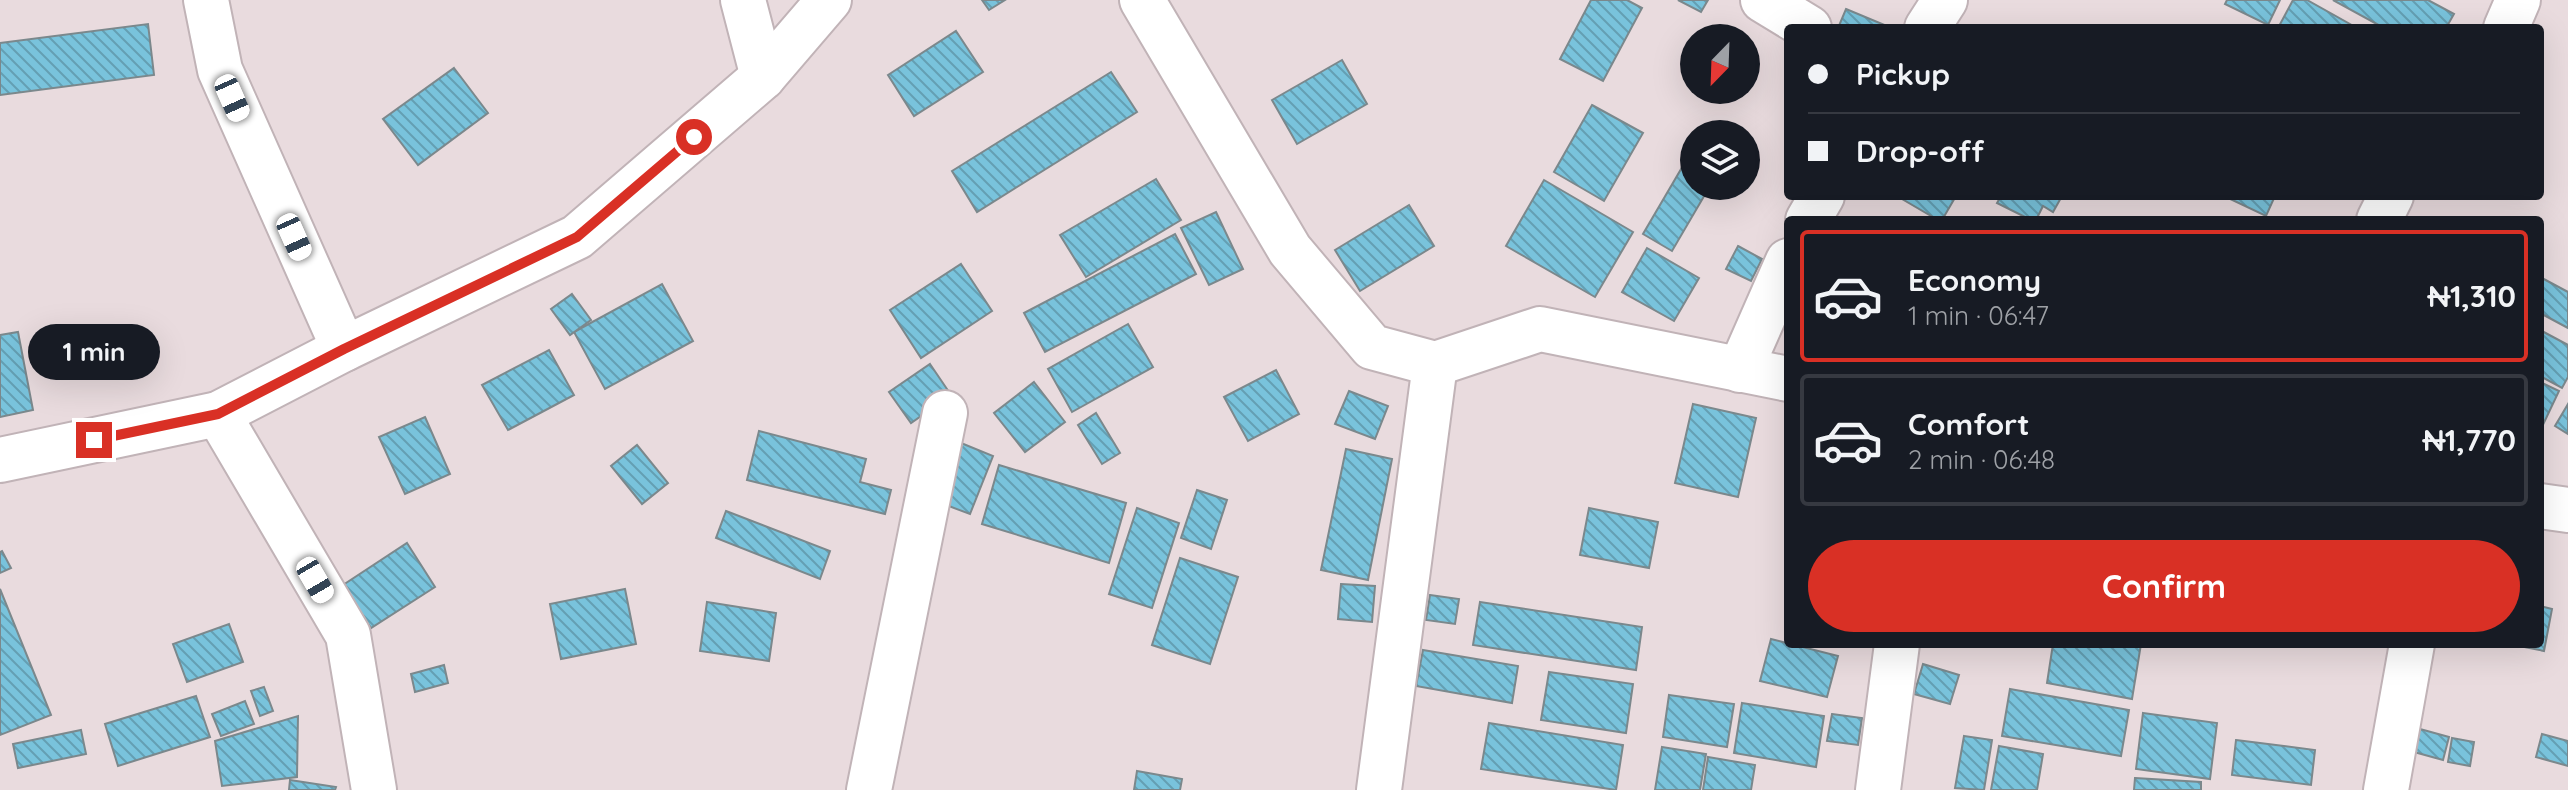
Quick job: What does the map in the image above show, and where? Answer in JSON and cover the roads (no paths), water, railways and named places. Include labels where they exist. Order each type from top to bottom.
[{"type":"street","points":[[206,0],[220,70],[344,349]]},
{"type":"street","points":[[743,0],[763,77]]},
{"type":"street","points":[[0,460],[218,414],[344,349],[577,237],[763,77],[829,0]]},
{"type":"street","points":[[1142,0],[1290,250],[1372,347],[1435,364],[1540,329],[1784,378]]},
{"type":"street","points":[[1763,0],[1802,24]]},
{"type":"street","points":[[1930,24],[1945,0]]},
{"type":"street","points":[[2508,24],[2518,0]]},
{"type":"street","points":[[1740,370],[1784,270]]},
{"type":"street","points":[[1379,790],[1435,364]]},
{"type":"street","points":[[869,790],[945,413]]},
{"type":"street","points":[[218,414],[348,635],[374,790]]},
{"type":"street","points":[[2544,507],[2568,510]]},
{"type":"street","points":[[1878,790],[1896,648]]},
{"type":"street","points":[[2386,790],[2411,648]]}]
